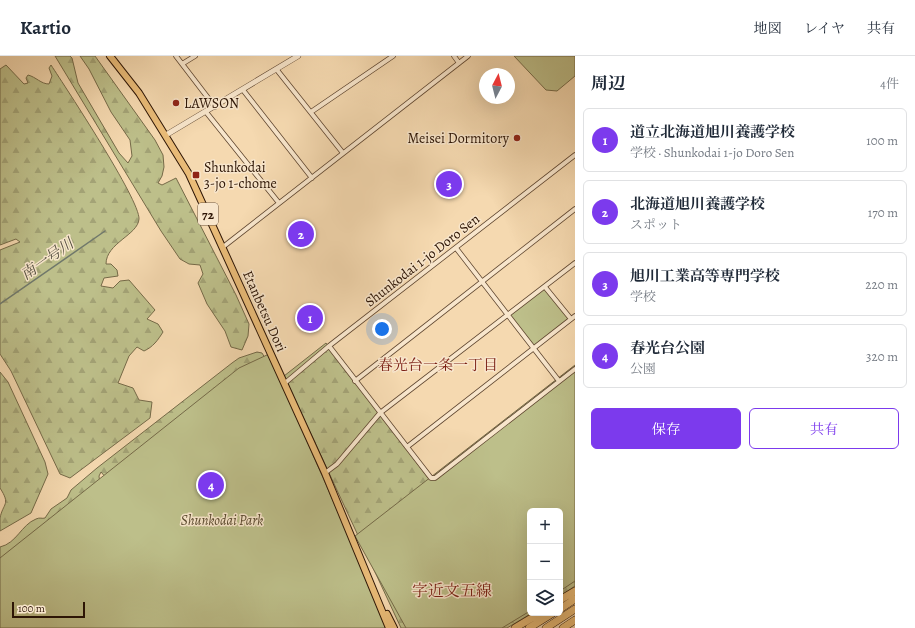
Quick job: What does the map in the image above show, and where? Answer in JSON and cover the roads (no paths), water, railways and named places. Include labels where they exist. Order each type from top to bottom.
[{"type":"highway","points":[[563,598],[575,591]]},
{"type":"highway","points":[[563,607],[575,599]]},
{"type":"highway","points":[[546,628],[575,609]]},
{"type":"highway","points":[[515,628],[535,616]]},
{"type":"highway","points":[[530,628],[548,616]]},
{"type":"highway","points":[[563,628],[575,620]]},
{"type":"main road","name":"Etanbetsu Dori","points":[[110,56],[139,93],[189,174],[325,473],[389,628]]},
{"type":"main road","name":"Etanbetsu Dori","points":[[374,589],[394,628]]},
{"type":"street","points":[[176,56],[215,107]]},
{"type":"street","points":[[182,64],[195,56]]},
{"type":"street","points":[[166,135],[277,70],[298,56]]},
{"type":"street","points":[[311,112],[393,56]]},
{"type":"street","points":[[454,56],[459,63]]},
{"type":"street","points":[[223,247],[468,56]]},
{"type":"street","points":[[277,70],[343,154]]},
{"type":"street","points":[[243,90],[312,178]]},
{"type":"street","points":[[206,112],[279,203]]},
{"type":"street","name":"Shunkodai 1-jo Doro Sen","points":[[285,383],[329,346],[575,155]]},
{"type":"street","points":[[355,381],[575,209]]},
{"type":"street","points":[[456,248],[559,381]]},
{"type":"street","points":[[325,473],[337,464],[380,413],[575,263]]},
{"type":"street","points":[[407,447],[573,317],[545,287]]},
{"type":"street","points":[[329,346],[431,478],[435,478],[575,369]]},
{"type":"waterway","name":"南一号川","points":[[0,304],[105,231]]},
{"type":"place","name":"LAWSON","points":[[176,103]]},
{"type":"place","name":"Meisei Dormitory","points":[[517,138]]},
{"type":"place","name":"Shunkodai 3-jo 1-chome","points":[[196,175]]},
{"type":"place","name":"旭川工業高等専門学校","points":[[449,184]]},
{"type":"place","name":"北海道旭川養護学校","points":[[301,234]]},
{"type":"place","name":"道立北海道旭川養護学校","points":[[310,318]]},
{"type":"place","name":"春光台公園","points":[[211,485]]},
{"type":"district","name":"春光台一条一丁目","points":[[438,365]]},
{"type":"district","name":"字近文五線","points":[[452,590]]},
{"type":"park label","name":"Shunkodai Park","points":[[222,520]]}]
